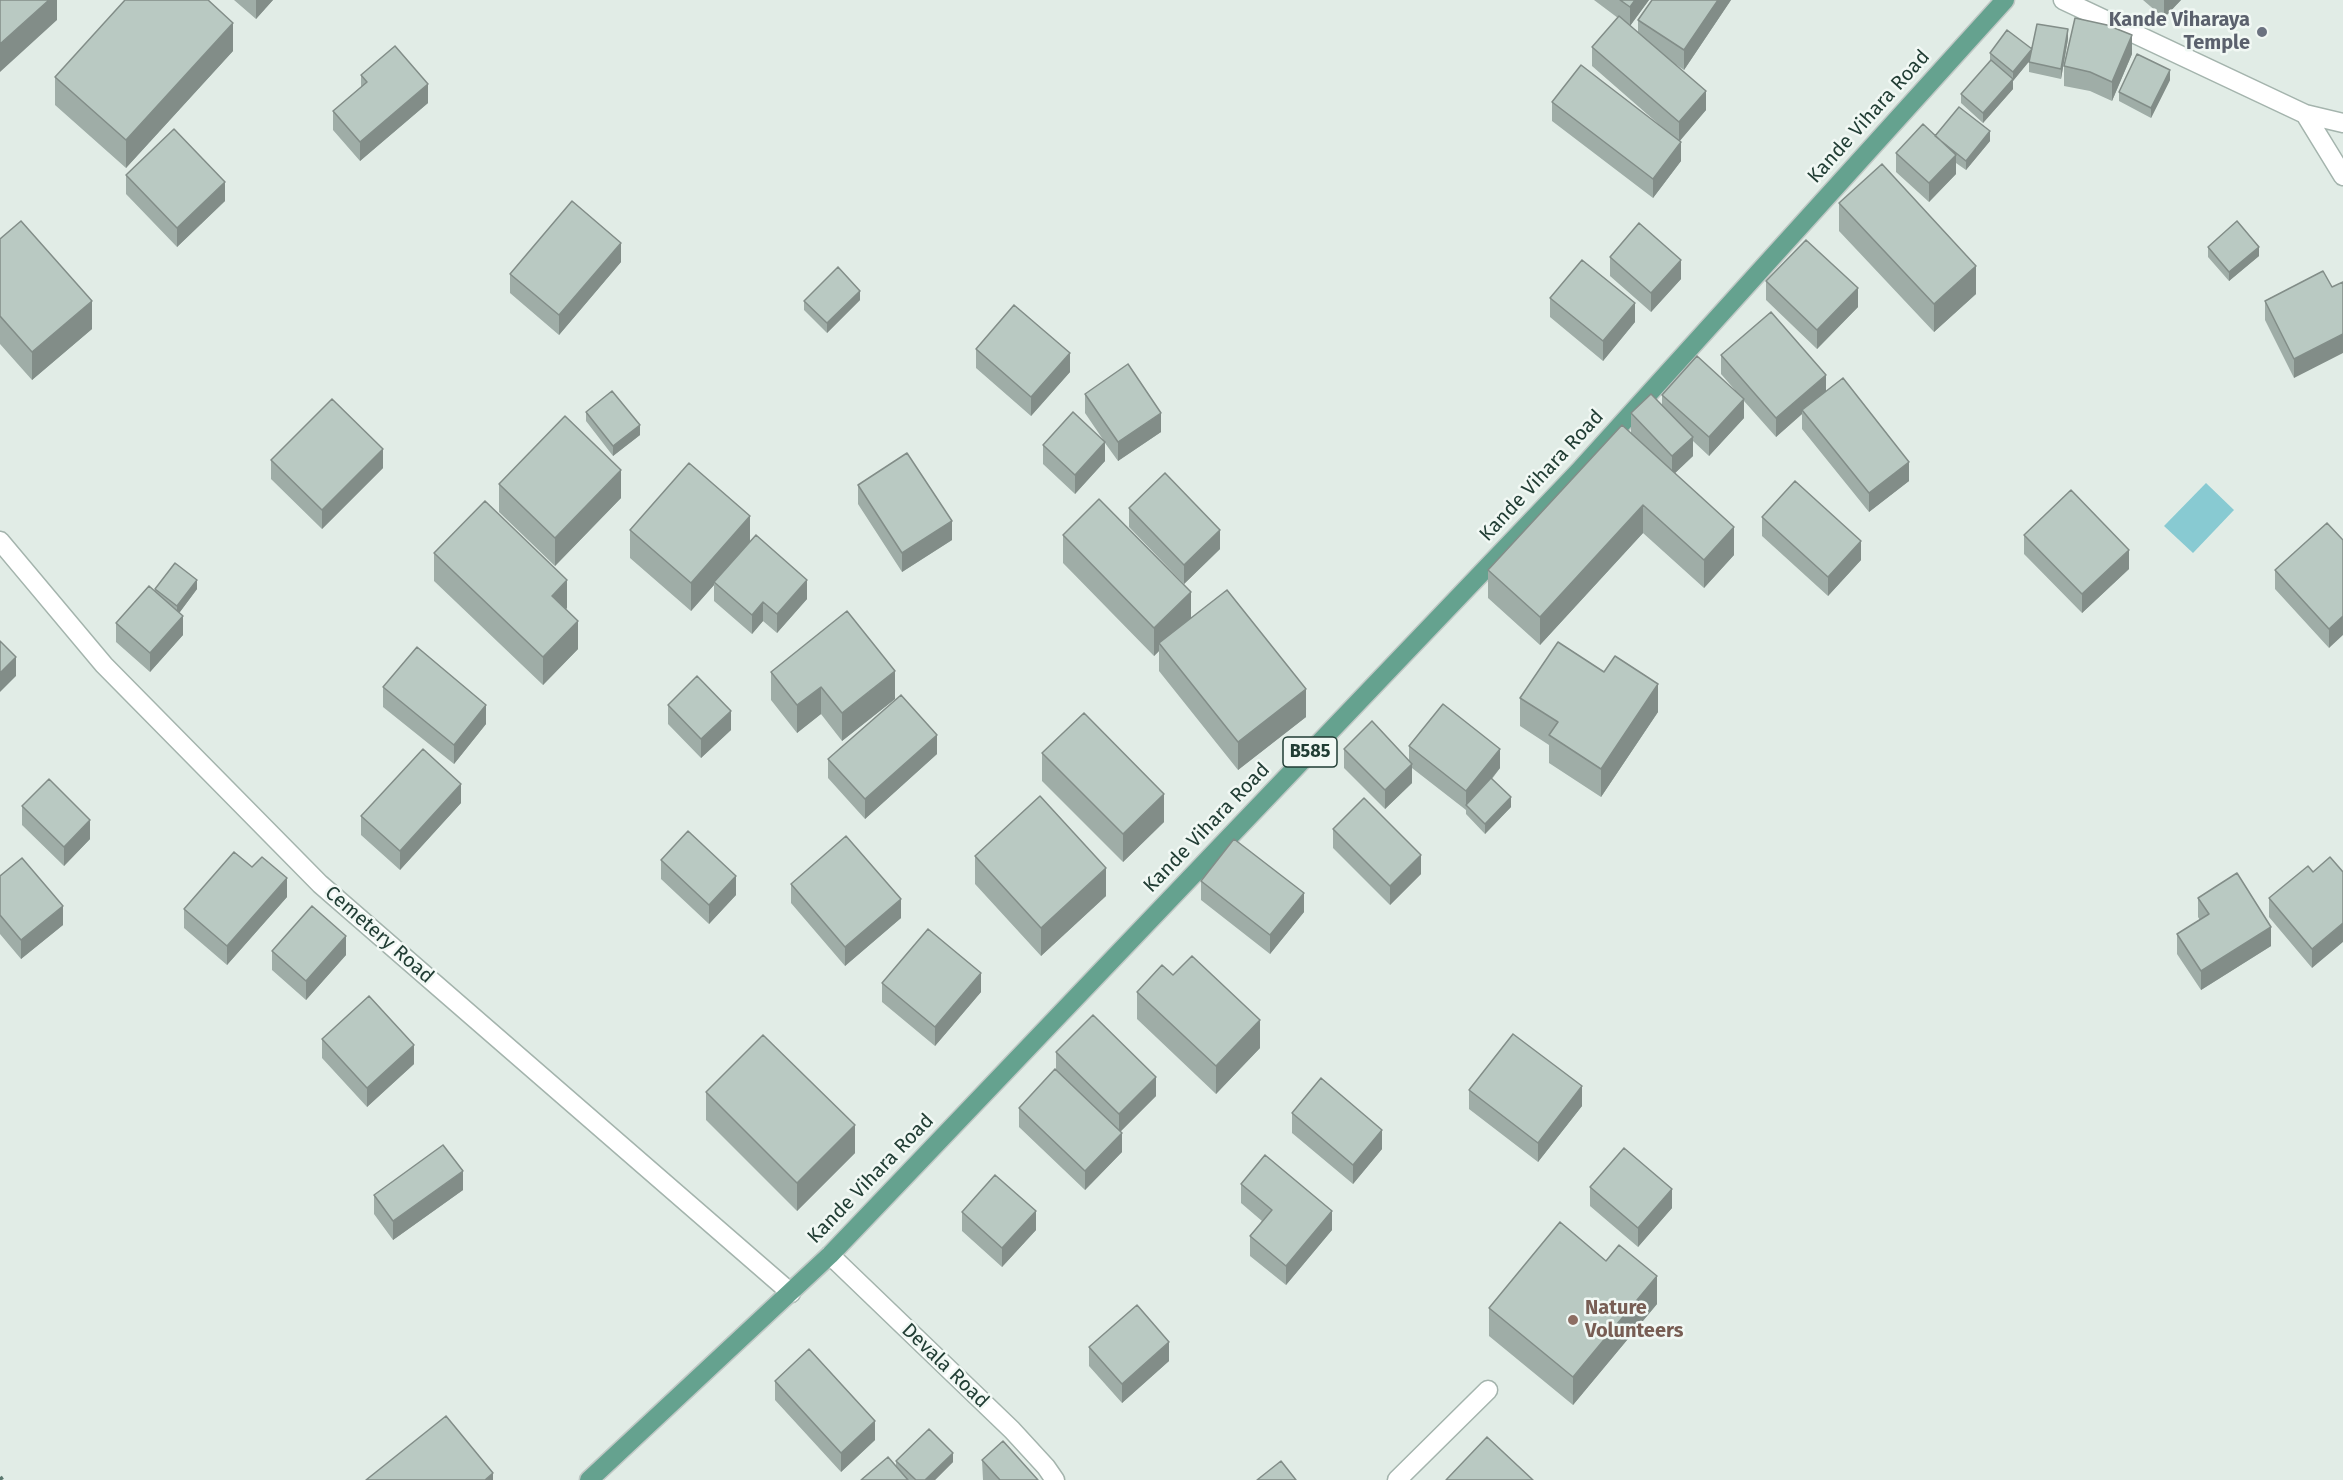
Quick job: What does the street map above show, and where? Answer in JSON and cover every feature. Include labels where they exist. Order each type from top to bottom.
[{"type":"main road","name":"Kande Vihara Road","points":[[589,1480],[830,1255],[1578,472],[2006,0]]},
{"type":"street","points":[[2062,0],[2305,114],[2343,123]]},
{"type":"street","points":[[2305,114],[2343,176]]},
{"type":"street","name":"Cemetery Road","points":[[0,541],[104,665],[320,884],[791,1293]]},
{"type":"street","name":"Devala Road","points":[[830,1255],[1012,1430],[1051,1473]]},
{"type":"street","points":[[1397,1480],[1488,1390]]},
{"type":"water","points":[[2206,483],[2234,510],[2193,553],[2164,526]]},
{"type":"building","points":[[0,0],[49,0],[0,44]]},
{"type":"building","points":[[125,0],[208,0],[233,23],[126,140],[55,77]]},
{"type":"building","points":[[1620,0],[1635,0],[1630,7]]},
{"type":"building","points":[[1652,0],[1718,0],[1684,50],[1638,20]]},
{"type":"building","points":[[1619,16],[1706,91],[1679,122],[1592,47]]},
{"type":"building","points":[[2075,18],[2107,25],[2132,35],[2112,82],[2090,72],[2064,66]]},
{"type":"building","points":[[2037,24],[2068,29],[2061,69],[2029,62]]},
{"type":"building","points":[[2007,30],[2032,49],[2013,72],[1990,53]]},
{"type":"building","points":[[395,46],[428,84],[360,142],[333,111],[367,82],[361,75]]},
{"type":"building","points":[[2137,54],[2170,70],[2151,108],[2119,92]]},
{"type":"building","points":[[1991,60],[2013,79],[1983,113],[1961,94]]},
{"type":"building","points":[[1581,65],[1681,142],[1653,179],[1552,102]]},
{"type":"building","points":[[1959,107],[1990,131],[1966,161],[1935,136]]},
{"type":"building","points":[[1923,124],[1956,155],[1929,183],[1896,153]]},
{"type":"building","points":[[174,129],[225,182],[177,228],[126,175]]},
{"type":"building","points":[[1882,164],[1976,266],[1934,304],[1839,203]]},
{"type":"building","points":[[572,201],[621,243],[559,315],[510,274]]},
{"type":"building","points":[[21,221],[92,301],[32,352],[0,316],[0,239]]},
{"type":"building","points":[[2237,221],[2259,247],[2229,272],[2208,247]]},
{"type":"building","points":[[1639,223],[1681,260],[1651,293],[1610,257]]},
{"type":"building","points":[[1806,240],[1858,288],[1817,330],[1766,281]]},
{"type":"building","points":[[1582,260],[1635,303],[1603,341],[1550,298]]},
{"type":"building","points":[[838,267],[860,291],[827,323],[804,301]]},
{"type":"building","points":[[2323,271],[2332,287],[2343,282],[2343,334],[2294,359],[2265,301]]},
{"type":"building","points":[[1014,305],[1070,353],[1031,397],[976,349]]},
{"type":"building","points":[[1771,312],[1826,375],[1776,418],[1721,355]]},
{"type":"building","points":[[1697,356],[1744,399],[1709,437],[1662,395]]},
{"type":"building","points":[[1128,364],[1161,413],[1118,442],[1085,394]]},
{"type":"building","points":[[1843,378],[1909,462],[1869,493],[1802,410]]},
{"type":"building","points":[[612,391],[640,425],[613,446],[586,412]]},
{"type":"building","points":[[1651,394],[1693,437],[1672,456],[1631,413]]},
{"type":"building","points":[[332,399],[383,449],[322,510],[271,460]]},
{"type":"building","points":[[1073,412],[1105,442],[1075,475],[1043,445]]},
{"type":"building","points":[[565,416],[621,470],[555,538],[499,484]]},
{"type":"building","points":[[1622,425],[1734,527],[1704,560],[1643,505],[1540,617],[1488,570]]},
{"type":"building","points":[[907,453],[952,521],[902,553],[858,485]]},
{"type":"building","points":[[689,463],[750,516],[691,583],[630,530]]},
{"type":"building","points":[[1165,473],[1220,530],[1184,565],[1129,508]]},
{"type":"building","points":[[1795,481],[1861,541],[1828,577],[1762,517]]},
{"type":"building","points":[[2071,490],[2129,550],[2082,594],[2024,535]]},
{"type":"building","points":[[1099,499],[1191,592],[1154,628],[1063,535]]},
{"type":"building","points":[[485,501],[567,580],[552,596],[578,621],[543,657],[434,553]]},
{"type":"building","points":[[2327,523],[2343,540],[2343,616],[2329,629],[2275,570]]},
{"type":"building","points":[[756,535],[807,580],[777,614],[763,602],[752,615],[714,582]]},
{"type":"building","points":[[175,563],[197,580],[177,606],[155,589]]},
{"type":"building","points":[[149,586],[183,616],[150,653],[116,623]]},
{"type":"building","points":[[1227,590],[1306,689],[1238,742],[1159,643]]},
{"type":"building","points":[[847,611],[895,671],[842,713],[821,687],[797,705],[771,672]]},
{"type":"building","points":[[0,641],[16,657],[0,673]]},
{"type":"building","points":[[1558,642],[1604,672],[1615,656],[1658,684],[1601,769],[1549,735],[1558,722],[1520,698]]},
{"type":"building","points":[[417,647],[486,705],[454,745],[383,687]]},
{"type":"building","points":[[697,676],[731,711],[701,739],[668,705]]},
{"type":"building","points":[[901,695],[937,735],[865,799],[828,759]]},
{"type":"building","points":[[1443,704],[1500,749],[1466,791],[1409,746]]},
{"type":"building","points":[[1084,713],[1164,794],[1123,834],[1042,753]]},
{"type":"building","points":[[1372,721],[1412,764],[1385,790],[1344,749]]},
{"type":"building","points":[[423,749],[461,784],[400,851],[361,816]]},
{"type":"building","points":[[1491,778],[1511,797],[1485,824],[1466,805]]},
{"type":"building","points":[[49,779],[90,820],[64,847],[22,806]]},
{"type":"building","points":[[1040,796],[1106,868],[1041,928],[975,856]]},
{"type":"building","points":[[1364,798],[1421,855],[1390,886],[1333,829]]},
{"type":"building","points":[[688,831],[736,876],[709,905],[661,860]]},
{"type":"building","points":[[846,836],[901,899],[845,947],[791,884]]},
{"type":"building","points":[[1234,839],[1304,893],[1270,935],[1201,881]]},
{"type":"building","points":[[234,852],[252,867],[262,857],[287,878],[227,946],[184,909]]},
{"type":"building","points":[[2330,857],[2343,872],[2343,923],[2312,949],[2269,898],[2308,866],[2313,872]]},
{"type":"building","points":[[22,858],[63,906],[21,940],[0,915],[0,876]]},
{"type":"building","points":[[2237,873],[2271,927],[2201,971],[2177,934],[2209,914],[2198,898]]},
{"type":"building","points":[[312,906],[346,936],[306,981],[272,951]]},
{"type":"building","points":[[928,929],[981,973],[935,1027],[882,983]]},
{"type":"building","points":[[1192,956],[1260,1020],[1216,1066],[1137,992],[1162,965],[1173,975]]},
{"type":"building","points":[[369,996],[414,1045],[367,1088],[322,1039]]},
{"type":"building","points":[[1093,1015],[1156,1077],[1119,1114],[1056,1052]]},
{"type":"building","points":[[1513,1034],[1582,1086],[1538,1143],[1469,1090]]},
{"type":"building","points":[[763,1035],[855,1125],[797,1183],[706,1092]]},
{"type":"building","points":[[1055,1069],[1122,1133],[1085,1171],[1019,1108]]},
{"type":"building","points":[[1321,1078],[1382,1130],[1353,1165],[1292,1113]]},
{"type":"building","points":[[443,1145],[463,1171],[393,1221],[374,1195]]},
{"type":"building","points":[[1624,1148],[1672,1189],[1638,1228],[1590,1187]]},
{"type":"building","points":[[1265,1155],[1332,1211],[1286,1266],[1250,1236],[1272,1210],[1241,1184]]},
{"type":"building","points":[[995,1175],[1036,1211],[1002,1248],[962,1212]]},
{"type":"building","name":"Nature Volunteers","points":[[1560,1222],[1606,1261],[1619,1245],[1657,1276],[1573,1377],[1489,1308]]},
{"type":"building","points":[[1137,1305],[1169,1342],[1122,1384],[1089,1347]]},
{"type":"building","points":[[809,1349],[875,1421],[841,1453],[775,1381]]},
{"type":"building","points":[[446,1416],[493,1473],[485,1480],[366,1480]]},
{"type":"building","points":[[929,1429],[953,1453],[925,1480],[916,1480],[896,1461]]},
{"type":"building","points":[[1487,1437],[1533,1480],[1446,1480]]},
{"type":"building","points":[[1003,1441],[1038,1480],[1000,1480],[982,1460]]},
{"type":"building","points":[[888,1457],[908,1480],[861,1480]]},
{"type":"building","points":[[1281,1461],[1296,1480],[1257,1480]]},
{"type":"place","name":"Kande Viharaya Temple","points":[[2262,32]]},
{"type":"place","name":"Nature Volunteers","points":[[1573,1320]]}]
